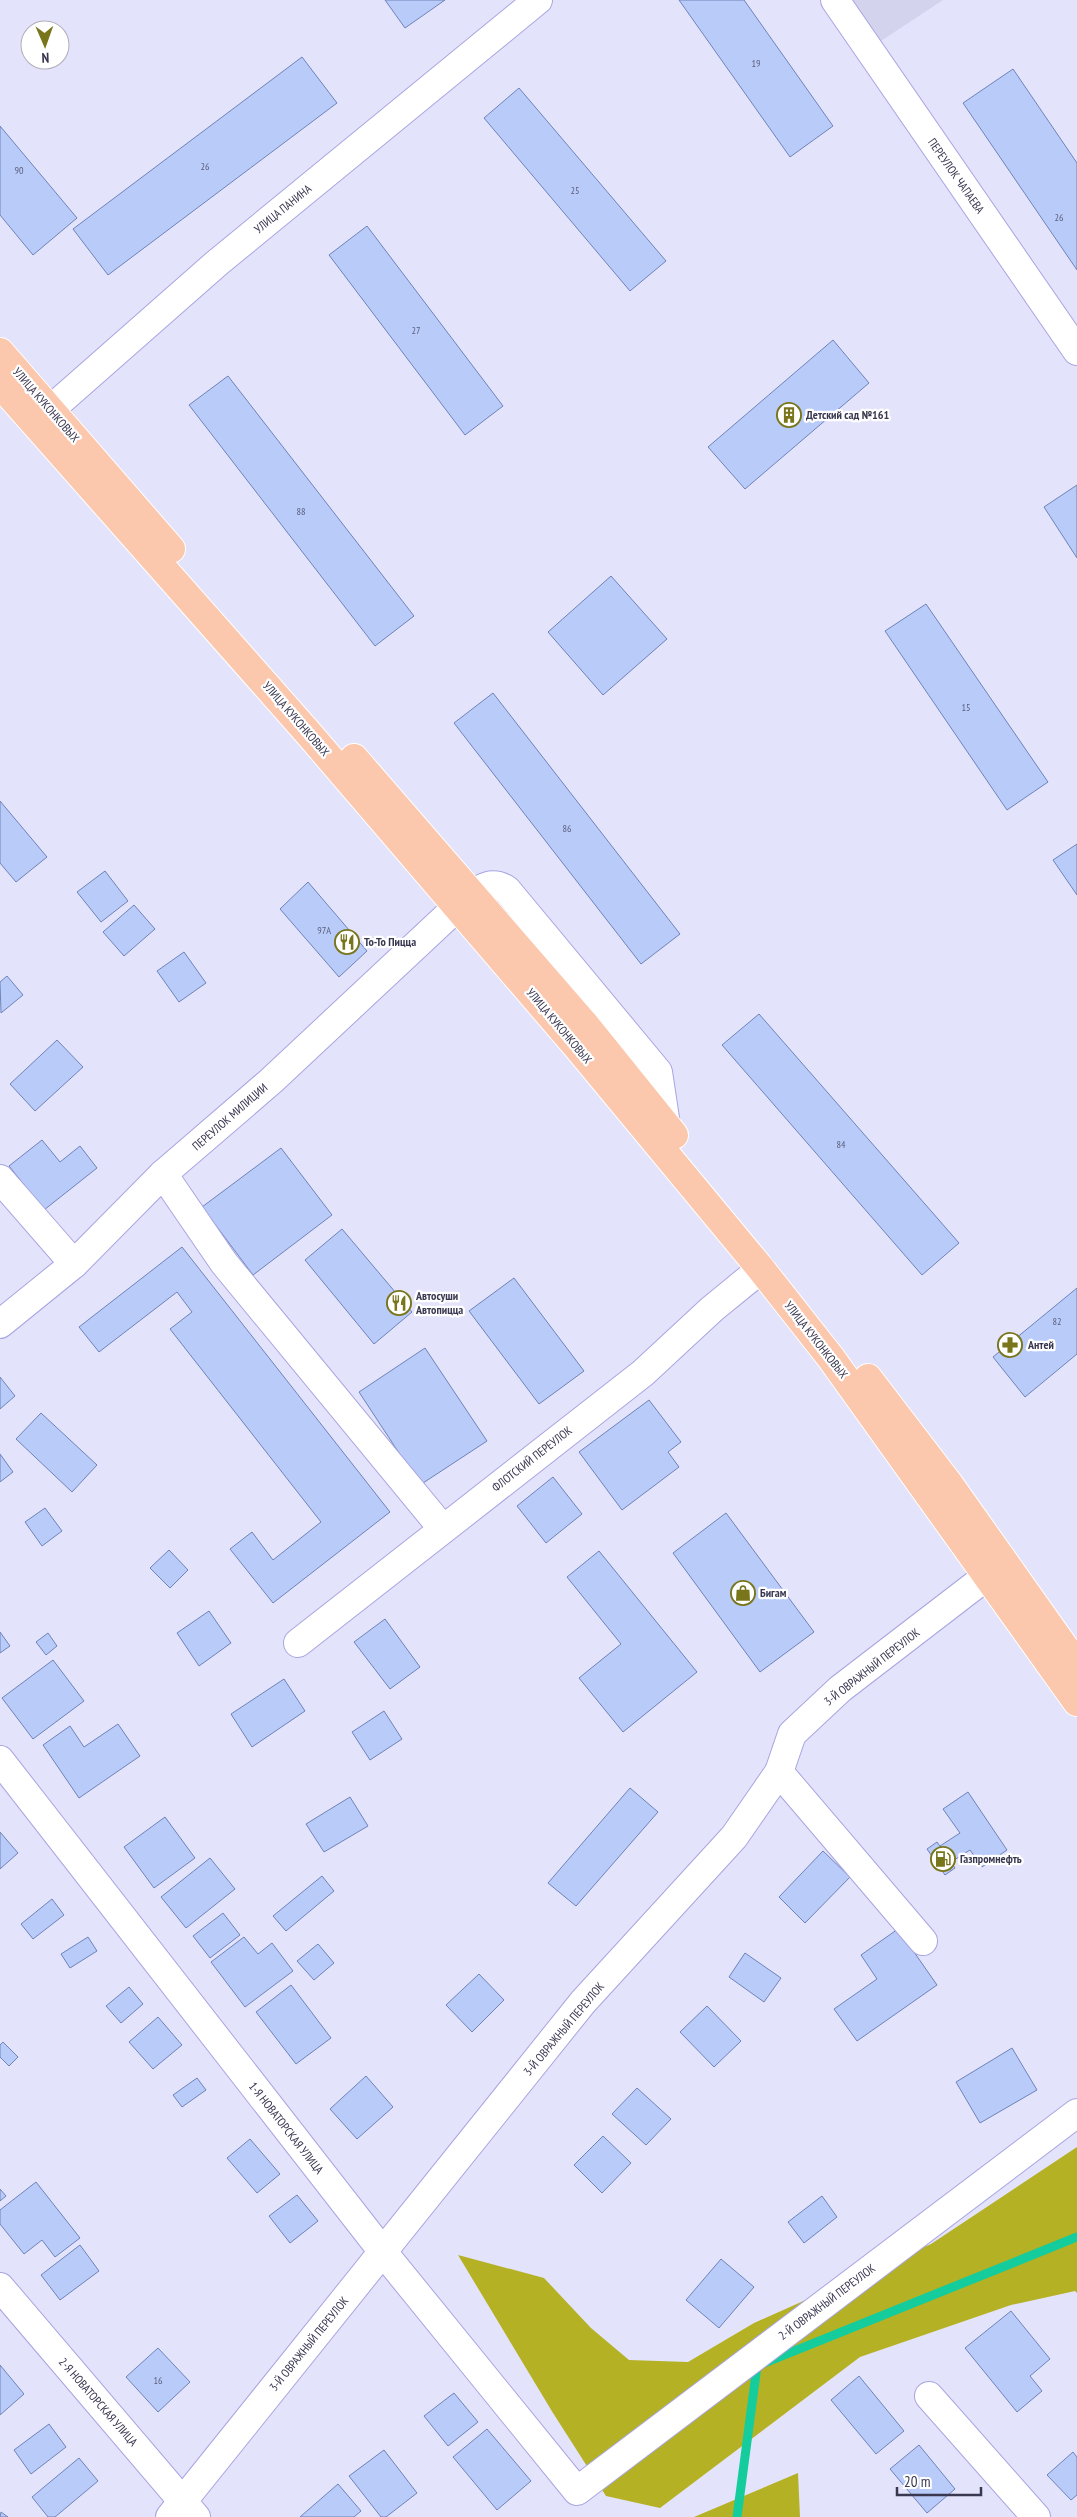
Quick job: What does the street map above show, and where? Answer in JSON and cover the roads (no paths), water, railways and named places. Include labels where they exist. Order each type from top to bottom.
[{"type":"main road","name":"УЛИЦА КУКОНКОВЫХ","points":[[0,352],[42,417],[309,734],[587,1027],[854,1360],[949,1484],[1074,1654]]},
{"type":"main road","name":"УЛИЦА КУКОНКОВЫХ","points":[[0,384],[42,417]]},
{"type":"main road","name":"УЛИЦА КУКОНКОВЫХ","points":[[465,900],[578,1048],[761,1269],[831,1358],[1077,1702]]},
{"type":"street","name":"УЛИЦА ПАНИНА","points":[[42,417],[217,263],[538,0]]},
{"type":"street","name":"ПЕРЕУЛОК ЧАПАЕВА","points":[[835,0],[1077,351]]},
{"type":"street","name":"ПЕРЕУЛОК МИЛИЦИИ","points":[[0,1324],[74,1264],[163,1174],[271,1081],[465,900]]},
{"type":"street","points":[[163,1174],[224,1263],[443,1529]]},
{"type":"street","points":[[0,1178],[74,1264]]},
{"type":"street","name":"ФЛОТСКИЙ ПЕРЕУЛОК","points":[[298,1643],[643,1373],[712,1310],[761,1269]]},
{"type":"street","name":"3-Й ОВРАЖНЫЙ ПЕРЕУЛОК","points":[[183,2512],[383,2252],[583,2002],[734,1837],[780,1772],[792,1734],[840,1689],[987,1576]]},
{"type":"street","name":"1-Я НОВАТОРСКАЯ УЛИЦА","points":[[0,1760],[383,2252],[578,2491]]},
{"type":"street","points":[[780,1772],[922,1941]]},
{"type":"street","name":"2-Й ОВРАЖНЫЙ ПЕРЕУЛОК","points":[[578,2491],[1077,2113]]},
{"type":"street","name":"2-Я НОВАТОРСКАЯ УЛИЦА","points":[[0,2287],[183,2512]]},
{"type":"street","points":[[929,2396],[1036,2517]]},
{"type":"waterway","points":[[737,2517],[757,2366],[1077,2237]]},
{"type":"place","name":"Детский сад №161","points":[[789,415]]},
{"type":"place","name":"То-То Пицца","points":[[347,942]]},
{"type":"place","name":"Автосуши Автопицца","points":[[399,1303]]},
{"type":"place","name":"Антей","points":[[1010,1345]]},
{"type":"place","name":"Бигам","points":[[743,1593]]},
{"type":"place","name":"Газпромнефть","points":[[943,1859]]}]
